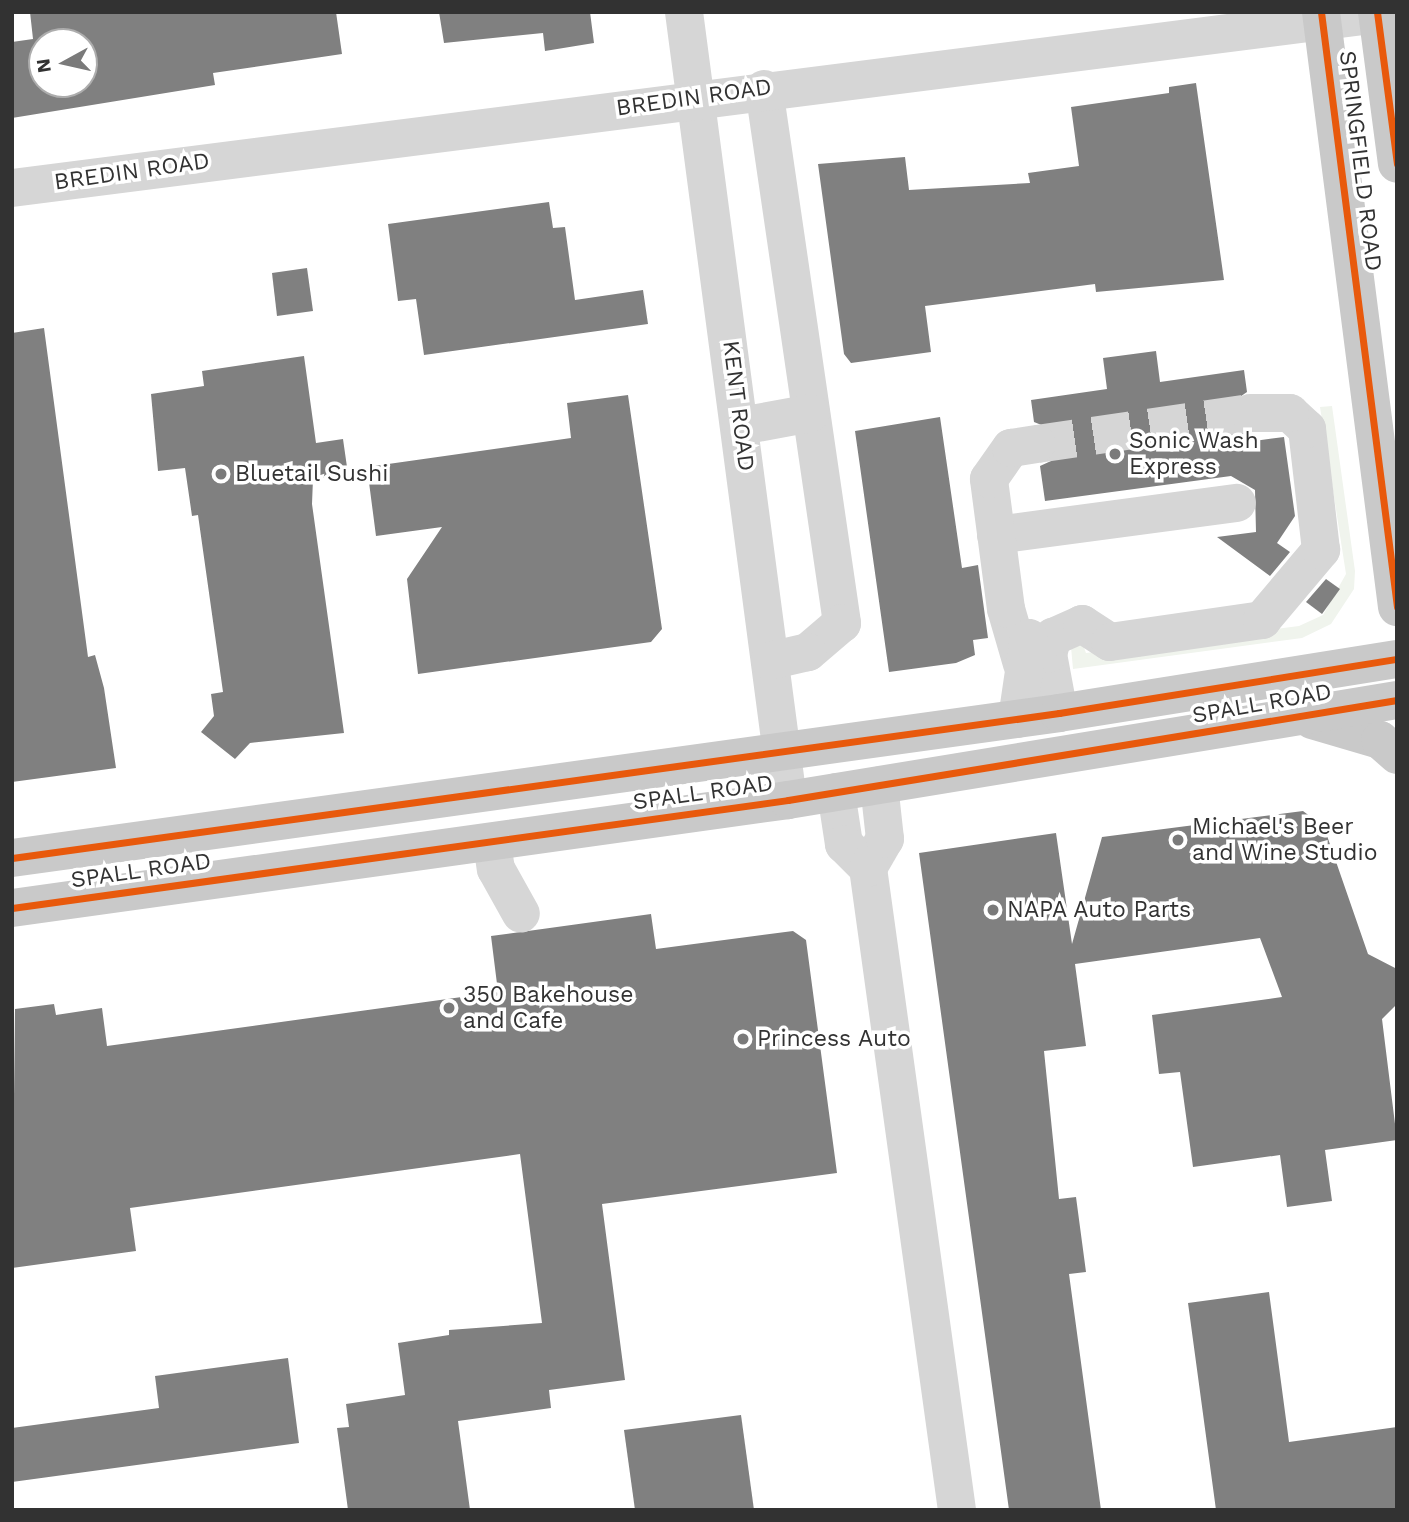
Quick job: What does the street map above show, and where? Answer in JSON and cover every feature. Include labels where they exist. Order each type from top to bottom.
[{"type":"main road","name":"SPRINGFIELD ROAD","points":[[1382,13],[1397,164]]},
{"type":"main road","name":"SPRINGFIELD ROAD","points":[[1322,16],[1397,607]]},
{"type":"main road","name":"SPALL ROAD","points":[[12,858],[1059,713],[1397,659]]},
{"type":"main road","name":"SPALL ROAD","points":[[12,908],[788,800],[1304,718],[1397,700]]},
{"type":"main road","points":[[1304,718],[1380,740],[1397,755]]},
{"type":"street","name":"KENT ROAD","points":[[684,12],[700,97],[788,800]]},
{"type":"street","name":"BREDIN ROAD","points":[[12,188],[1322,16],[1382,13]]},
{"type":"street","points":[[764,89],[842,623],[808,652],[770,660]]},
{"type":"street","points":[[741,426],[811,413]]},
{"type":"street","points":[[1017,719],[1022,664],[1031,630],[1053,621],[1082,624],[1110,642],[1262,620],[1313,562],[1322,538],[1307,429],[1290,413],[1250,413]]},
{"type":"street","points":[[1022,664],[1006,609],[989,479],[1011,449],[1037,444]]},
{"type":"street","points":[[996,535],[1237,503]]},
{"type":"street","points":[[1059,713],[1048,654],[1054,637],[1082,624]]},
{"type":"street","points":[[868,869],[885,839],[879,785]]},
{"type":"street","points":[[835,792],[844,844],[868,869],[957,1510]]},
{"type":"street","points":[[492,842],[495,869],[521,914]]},
{"type":"shaded area","points":[[1332,406],[1355,571],[1354,589],[1331,624],[1302,638],[1073,669],[1071,647],[1083,645],[1086,653],[1299,626],[1323,615],[1346,574],[1320,407]]},
{"type":"building","points":[[30,12],[336,12],[342,54],[213,73],[215,85],[12,118],[12,42],[28,40],[28,98],[98,98],[98,28],[32,28]]},
{"type":"building","points":[[439,12],[590,12],[594,43],[545,51],[543,33],[444,43]]},
{"type":"building","points":[[1196,83],[1224,280],[1096,292],[1095,284],[925,306],[931,352],[851,363],[844,354],[818,164],[905,157],[909,190],[1030,183],[1028,173],[1079,166],[1071,107],[1169,93],[1169,87]]},
{"type":"building","points":[[549,202],[553,228],[565,227],[575,300],[643,290],[648,324],[424,355],[416,299],[398,301],[388,224]]},
{"type":"building","points":[[307,268],[313,311],[277,316],[272,273]]},
{"type":"building","points":[[44,328],[88,657],[95,655],[104,688],[116,768],[12,782],[12,333]]},
{"type":"building","name":"Sonic Wash Express","points":[[1156,351],[1160,382],[1244,370],[1247,392],[1231,403],[1231,424],[1254,441],[1284,437],[1295,516],[1277,543],[1290,552],[1270,576],[1217,537],[1256,532],[1255,490],[1231,476],[1045,501],[1040,466],[1051,461],[1059,441],[1054,430],[1034,422],[1031,400],[1107,389],[1103,358]]},
{"type":"building","points":[[304,356],[316,443],[343,439],[348,474],[313,479],[312,504],[344,733],[250,743],[235,759],[201,732],[214,716],[211,694],[223,692],[198,515],[192,516],[185,468],[158,471],[151,394],[204,386],[202,371]]},
{"type":"building","points":[[628,395],[662,629],[651,642],[418,674],[407,579],[442,527],[376,536],[367,467],[571,438],[567,403]]},
{"type":"building","points":[[940,417],[962,568],[978,565],[988,638],[973,640],[975,655],[956,663],[889,672],[855,431]]},
{"type":"building","points":[[1326,579],[1340,589],[1322,614],[1306,602]]},
{"type":"building","points":[[1303,811],[1324,827],[1368,954],[1397,969],[1397,1004],[1382,1019],[1397,1140],[1325,1150],[1332,1201],[1287,1207],[1280,1155],[1193,1167],[1180,1072],[1159,1074],[1152,1015],[1282,997],[1260,938],[1075,964],[1086,1046],[1044,1051],[1059,1199],[1076,1197],[1086,1272],[1069,1274],[1101,1510],[1009,1510],[919,853],[1056,833],[1072,944],[1102,837]]},
{"type":"building","points":[[651,914],[656,949],[793,931],[806,940],[837,1173],[602,1204],[625,1380],[549,1390],[551,1408],[458,1421],[470,1510],[348,1510],[337,1428],[349,1427],[346,1404],[405,1395],[398,1343],[449,1335],[449,1330],[542,1323],[520,1154],[130,1208],[136,1251],[12,1268],[15,1009],[54,1004],[56,1015],[102,1008],[107,1046],[498,992],[491,936]]},
{"type":"building","points":[[1269,1292],[1289,1442],[1397,1427],[1397,1510],[1216,1510],[1188,1303]]},
{"type":"building","points":[[288,1358],[299,1443],[12,1482],[12,1428],[159,1408],[155,1376]]},
{"type":"building","points":[[741,1415],[754,1510],[635,1510],[624,1430]]},
{"type":"tunnel","points":[[1037,444],[1250,413]]},
{"type":"cycle path","points":[[1321,12],[1397,607]]},
{"type":"cycle path","points":[[1377,12],[1397,164]]},
{"type":"cycle path","points":[[12,858],[1059,713],[1397,659]]},
{"type":"cycle path","points":[[12,908],[788,800],[1397,700]]},
{"type":"place","name":"Sonic Wash Express","points":[[1115,454]]},
{"type":"place","name":"Bluetail Sushi","points":[[221,474]]},
{"type":"place","name":"Michael's Beer and Wine Studio","points":[[1178,840]]},
{"type":"place","name":"NAPA Auto Parts","points":[[993,910]]},
{"type":"place","name":"350 Bakehouse and Cafe","points":[[449,1008]]},
{"type":"place","name":"Princess Auto","points":[[743,1039]]}]
